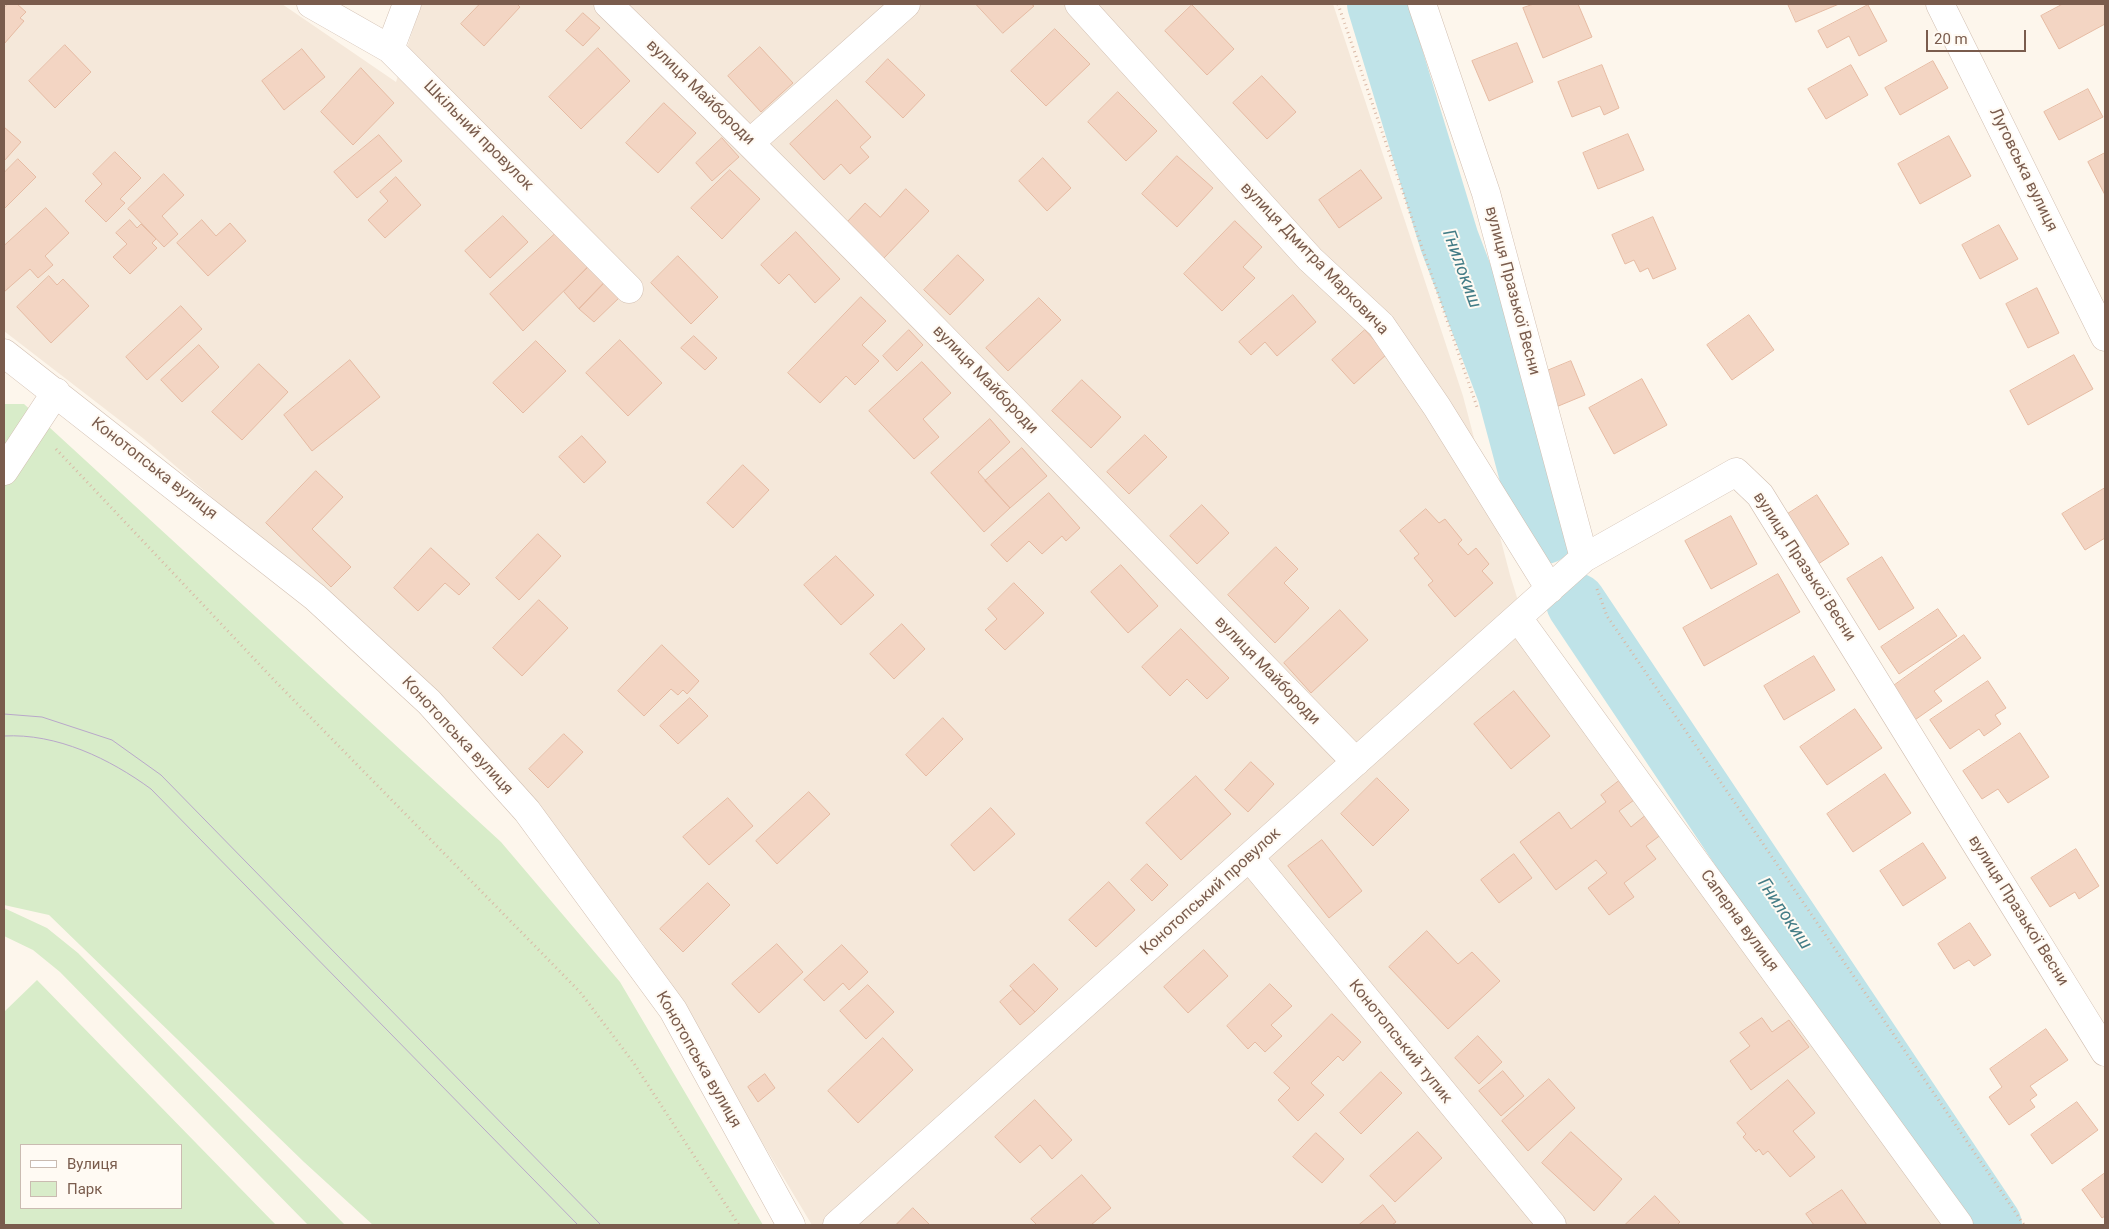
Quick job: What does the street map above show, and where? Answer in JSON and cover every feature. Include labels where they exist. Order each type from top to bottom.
[{"type":"street","name":"Шкільний провулок","points":[[311,4],[390,49],[629,289]]},
{"type":"street","points":[[390,49],[407,4]]},
{"type":"street","name":"вулиця Майбороди","points":[[608,4],[751,142],[1356,762]]},
{"type":"street","points":[[751,142],[906,4]]},
{"type":"street","name":"вулиця Дмитра Марковича","points":[[1079,4],[1310,259],[1381,325],[1437,407],[1550,589]]},
{"type":"street","name":"вулиця Празької Весни","points":[[1422,4],[1486,194],[1584,558],[1736,472],[1754,489],[1760,495],[2105,1052]]},
{"type":"street","name":"Луговська вулиця","points":[[1940,4],[2105,337]]},
{"type":"street","name":"Конотопська вулиця","points":[[4,354],[56,392],[315,597],[429,702],[527,811],[672,1010],[791,1225]]},
{"type":"street","points":[[4,471],[56,392]]},
{"type":"street","name":"Конотопський провулок","points":[[837,1225],[1584,558]]},
{"type":"street","name":"Саперна вулиця","points":[[1518,618],[1959,1225]]},
{"type":"street","name":"Конотопський тупик","points":[[1250,858],[1552,1225]]},
{"type":"path","points":[[1338,4],[1480,418]]},
{"type":"path","points":[[33,425],[275,681],[580,992],[633,1062],[739,1225]]},
{"type":"path","points":[[1584,558],[1607,616],[2024,1225]]},
{"type":"shaded area","points":[[4,4],[282,4],[396,82],[421,4],[1333,4],[1463,396],[1510,575],[1535,655],[1945,1225],[812,1225],[643,944],[439,692],[144,439],[4,331]]},
{"type":"green space","points":[[4,404],[24,404],[501,842],[620,982],[763,1225],[373,1225],[304,1162],[49,915],[4,905]]},
{"type":"green space","points":[[4,908],[47,928],[78,953],[345,1225],[308,1225],[60,972],[33,950],[4,936]]},
{"type":"green space","points":[[37,980],[276,1225],[4,1225],[4,1012]]},
{"type":"building","points":[[8,4],[17,4],[26,12],[20,18],[24,21],[4,44],[4,8]]},
{"type":"building","points":[[480,4],[517,4],[520,7],[484,46],[461,24]]},
{"type":"building","points":[[976,4],[1031,4],[1034,6],[1003,33]]},
{"type":"building","points":[[1534,4],[1578,4],[1592,37],[1543,58],[1523,8]]},
{"type":"building","points":[[1788,4],[1839,4],[1796,22]]},
{"type":"building","points":[[2063,4],[2105,4],[2105,24],[2059,49],[2041,16]]},
{"type":"building","points":[[1192,5],[1234,49],[1207,75],[1165,31]]},
{"type":"building","points":[[1868,5],[1887,41],[1859,56],[1849,36],[1827,48],[1818,31]]},
{"type":"building","points":[[583,13],[600,28],[583,46],[566,31]]},
{"type":"building","points":[[1055,29],[1090,64],[1046,106],[1011,71]]},
{"type":"building","points":[[1517,43],[1533,82],[1489,101],[1472,61]]},
{"type":"building","points":[[65,45],[91,72],[55,108],[29,81]]},
{"type":"building","points":[[760,47],[793,83],[761,112],[728,76]]},
{"type":"building","points":[[598,48],[630,81],[581,129],[549,97]]},
{"type":"building","points":[[302,49],[325,77],[284,110],[262,81]]},
{"type":"building","points":[[888,59],[925,95],[903,118],[866,82]]},
{"type":"building","points":[[1933,61],[1948,88],[1900,115],[1885,88]]},
{"type":"building","points":[[1602,65],[1619,108],[1604,115],[1600,106],[1572,117],[1558,82]]},
{"type":"building","points":[[1851,65],[1868,95],[1826,119],[1808,89]]},
{"type":"building","points":[[361,68],[394,103],[353,145],[321,112]]},
{"type":"building","points":[[1262,76],[1296,112],[1267,139],[1233,103]]},
{"type":"building","points":[[2088,89],[2103,117],[2059,140],[2044,112]]},
{"type":"building","points":[[1118,92],[1157,131],[1126,161],[1088,122]]},
{"type":"building","points":[[837,100],[871,137],[860,147],[869,157],[850,174],[841,164],[824,180],[790,144]]},
{"type":"building","points":[[664,103],[696,133],[658,173],[626,143]]},
{"type":"building","points":[[4,127],[21,142],[4,161]]},
{"type":"building","points":[[1628,134],[1644,170],[1598,189],[1583,153]]},
{"type":"building","points":[[379,135],[402,161],[357,198],[334,172]]},
{"type":"building","points":[[1949,136],[1971,176],[1920,204],[1898,164]]},
{"type":"building","points":[[722,138],[739,157],[712,181],[696,163]]},
{"type":"building","points":[[115,152],[141,178],[120,199],[125,203],[106,222],[85,201],[102,184],[93,174]]},
{"type":"building","points":[[2105,153],[2105,195],[2088,162]]},
{"type":"building","points":[[1177,156],[1213,188],[1177,227],[1142,194]]},
{"type":"building","points":[[1043,158],[1071,188],[1047,211],[1019,181]]},
{"type":"building","points":[[18,159],[36,177],[4,209],[4,173]]},
{"type":"building","points":[[730,170],[760,199],[722,239],[691,208]]},
{"type":"building","points":[[1361,170],[1382,198],[1339,228],[1319,200]]},
{"type":"building","points":[[164,174],[184,195],[162,216],[178,234],[164,247],[128,209]]},
{"type":"building","points":[[396,177],[421,205],[385,238],[368,220],[388,201],[380,192]]},
{"type":"building","points":[[906,189],[929,211],[884,258],[847,222],[865,203],[880,217]]},
{"type":"building","points":[[46,208],[69,233],[45,256],[53,265],[38,278],[30,269],[4,292],[4,246]]},
{"type":"building","points":[[503,216],[528,242],[490,278],[465,251]]},
{"type":"building","points":[[1653,217],[1676,269],[1653,279],[1648,268],[1640,272],[1634,260],[1625,264],[1612,235]]},
{"type":"building","points":[[130,220],[137,228],[141,224],[156,239],[152,243],[157,248],[130,274],[113,257],[127,244],[116,233]]},
{"type":"building","points":[[202,220],[216,236],[230,223],[246,241],[208,276],[177,243]]},
{"type":"building","points":[[1235,221],[1262,247],[1243,267],[1255,278],[1222,311],[1184,274]]},
{"type":"building","points":[[1999,225],[2018,259],[1980,279],[1962,245]]},
{"type":"building","points":[[796,232],[840,279],[815,303],[789,274],[779,284],[761,265]]},
{"type":"building","points":[[555,234],[588,267],[523,331],[490,294]]},
{"type":"building","points":[[958,255],[984,280],[950,315],[924,290]]},
{"type":"building","points":[[678,256],[718,297],[691,324],[651,283]]},
{"type":"building","points":[[588,267],[605,282],[579,309],[564,292]]},
{"type":"building","points":[[49,276],[57,285],[63,279],[89,306],[51,343],[17,307]]},
{"type":"building","points":[[605,282],[620,297],[594,322],[579,309]]},
{"type":"building","points":[[2037,288],[2059,333],[2028,348],[2006,304]]},
{"type":"building","points":[[1293,295],[1316,322],[1277,356],[1265,342],[1251,355],[1239,342]]},
{"type":"building","points":[[861,297],[886,321],[862,345],[879,361],[855,385],[846,376],[820,403],[788,373]]},
{"type":"building","points":[[1039,298],[1061,320],[1008,371],[986,348]]},
{"type":"building","points":[[181,306],[202,329],[147,380],[126,357]]},
{"type":"building","points":[[1749,315],[1774,350],[1732,380],[1707,345]]},
{"type":"building","points":[[909,330],[923,345],[897,371],[883,356]]},
{"type":"building","points":[[1365,330],[1387,354],[1354,384],[1332,360]]},
{"type":"building","points":[[694,336],[717,358],[705,370],[681,348]]},
{"type":"building","points":[[620,340],[662,383],[628,416],[586,373]]},
{"type":"building","points":[[536,341],[566,371],[523,413],[493,383]]},
{"type":"building","points":[[199,345],[219,367],[182,402],[161,380]]},
{"type":"building","points":[[2074,355],[2093,389],[2028,425],[2010,391]]},
{"type":"building","points":[[350,360],[380,397],[312,451],[284,415]]},
{"type":"building","points":[[1571,361],[1585,395],[1556,407],[1542,373]]},
{"type":"building","points":[[922,362],[951,393],[923,419],[939,437],[914,459],[869,411]]},
{"type":"building","points":[[259,364],[288,392],[242,440],[212,412]]},
{"type":"building","points":[[1642,379],[1667,425],[1614,454],[1589,408]]},
{"type":"building","points":[[1082,380],[1121,417],[1091,448],[1052,411]]},
{"type":"building","points":[[990,419],[1010,442],[978,472],[1010,508],[984,532],[931,473]]},
{"type":"building","points":[[1145,435],[1167,457],[1129,494],[1107,472]]},
{"type":"building","points":[[582,436],[606,462],[584,483],[559,457]]},
{"type":"building","points":[[1022,448],[1047,476],[1010,508],[985,481]]},
{"type":"building","points":[[743,465],[769,490],[733,528],[707,503]]},
{"type":"building","points":[[316,471],[343,497],[312,529],[351,567],[331,587],[266,523]]},
{"type":"building","points":[[2105,488],[2105,538],[2085,550],[2062,514]]},
{"type":"building","points":[[1049,493],[1080,528],[1066,541],[1062,536],[1042,554],[1029,541],[1007,562],[991,545]]},
{"type":"building","points":[[1817,495],[1849,544],[1815,566],[1783,517]]},
{"type":"building","points":[[1202,505],[1229,533],[1197,564],[1170,536]]},
{"type":"building","points":[[1426,509],[1439,523],[1445,519],[1462,540],[1458,544],[1468,555],[1476,548],[1489,564],[1482,571],[1493,583],[1455,617],[1428,585],[1433,581],[1414,558],[1419,554],[1400,531]]},
{"type":"building","points":[[1731,516],[1757,564],[1711,589],[1685,541]]},
{"type":"building","points":[[538,534],[561,556],[519,600],[496,578]]},
{"type":"building","points":[[1276,547],[1298,569],[1284,583],[1309,608],[1275,643],[1228,595]]},
{"type":"building","points":[[431,548],[470,584],[459,595],[445,583],[418,611],[394,588]]},
{"type":"building","points":[[836,556],[874,595],[841,625],[804,585]]},
{"type":"building","points":[[1882,557],[1914,608],[1879,630],[1847,579]]},
{"type":"building","points":[[1121,565],[1158,606],[1128,633],[1091,592]]},
{"type":"building","points":[[1778,574],[1800,612],[1704,666],[1683,628]]},
{"type":"building","points":[[1014,583],[1044,613],[1005,650],[985,630],[997,619],[988,609]]},
{"type":"building","points":[[539,600],[568,628],[522,676],[493,648]]},
{"type":"building","points":[[1938,609],[1957,636],[1899,674],[1881,647]]},
{"type":"building","points":[[1340,610],[1368,640],[1311,693],[1284,663]]},
{"type":"building","points":[[902,624],[925,649],[894,679],[870,654]]},
{"type":"building","points":[[1181,629],[1229,678],[1207,699],[1187,679],[1170,696],[1142,667]]},
{"type":"building","points":[[1964,635],[1981,658],[1934,691],[1942,701],[1912,722],[1892,687]]},
{"type":"building","points":[[662,645],[699,681],[687,694],[683,690],[678,695],[671,689],[644,716],[618,691]]},
{"type":"building","points":[[1814,656],[1835,690],[1784,720],[1764,686]]},
{"type":"building","points":[[1988,681],[2006,708],[1995,715],[2001,724],[1984,736],[1979,729],[1950,749],[1930,720]]},
{"type":"building","points":[[1514,691],[1550,736],[1511,769],[1474,724]]},
{"type":"building","points":[[690,698],[708,716],[678,744],[660,726]]},
{"type":"building","points":[[1855,709],[1882,748],[1827,785],[1800,747]]},
{"type":"building","points":[[943,718],[963,739],[926,776],[906,755]]},
{"type":"building","points":[[2020,733],[2049,777],[2008,803],[1998,789],[1982,799],[1963,771]]},
{"type":"building","points":[[564,734],[583,752],[548,788],[529,769]]},
{"type":"building","points":[[1251,762],[1274,784],[1248,812],[1225,790]]},
{"type":"building","points":[[1885,774],[1911,813],[1853,852],[1827,814]]},
{"type":"building","points":[[1196,776],[1231,814],[1181,860],[1146,823]]},
{"type":"building","points":[[1377,778],[1409,810],[1373,846],[1341,814]]},
{"type":"building","points":[[1619,781],[1634,800],[1619,811],[1631,827],[1647,814],[1662,834],[1646,846],[1656,859],[1624,883],[1634,897],[1609,915],[1588,888],[1607,873],[1596,860],[1556,890],[1520,842],[1559,812],[1571,829],[1606,802],[1601,795]]},
{"type":"building","points":[[809,792],[830,814],[777,864],[756,841]]},
{"type":"building","points":[[728,798],[753,826],[709,865],[683,837]]},
{"type":"building","points":[[991,808],[1015,834],[974,871],[951,845]]},
{"type":"building","points":[[1322,840],[1362,891],[1329,918],[1288,866]]},
{"type":"building","points":[[1923,843],[1946,878],[1903,906],[1880,871]]},
{"type":"building","points":[[2076,849],[2099,886],[2079,899],[2075,892],[2050,907],[2031,878]]},
{"type":"building","points":[[1514,854],[1532,878],[1499,903],[1481,880]]},
{"type":"building","points":[[1147,864],[1168,885],[1152,901],[1131,880]]},
{"type":"building","points":[[1109,882],[1135,910],[1096,947],[1069,920]]},
{"type":"building","points":[[708,883],[730,905],[683,952],[660,929]]},
{"type":"building","points":[[1970,923],[1991,955],[1974,966],[1969,960],[1954,969],[1938,944]]},
{"type":"building","points":[[1427,931],[1458,964],[1472,952],[1500,981],[1448,1029],[1389,967]]},
{"type":"building","points":[[777,944],[803,972],[759,1013],[732,984]]},
{"type":"building","points":[[842,945],[868,972],[849,990],[843,983],[824,1001],[804,980]]},
{"type":"building","points":[[1204,950],[1228,976],[1188,1013],[1164,987]]},
{"type":"building","points":[[1034,964],[1058,989],[1035,1012],[1010,986]]},
{"type":"building","points":[[1270,984],[1292,1006],[1271,1025],[1282,1036],[1265,1052],[1255,1042],[1248,1049],[1227,1026]]},
{"type":"building","points":[[868,985],[894,1012],[866,1039],[840,1011]]},
{"type":"building","points":[[1013,990],[1035,1012],[1020,1025],[1000,1002]]},
{"type":"building","points":[[1332,1014],[1361,1042],[1343,1061],[1338,1056],[1311,1083],[1324,1095],[1298,1121],[1278,1100],[1290,1088],[1274,1073]]},
{"type":"building","points":[[1762,1018],[1772,1032],[1789,1020],[1809,1047],[1751,1090],[1730,1061],[1750,1046],[1740,1033]]},
{"type":"building","points":[[2046,1029],[2068,1060],[2030,1086],[2037,1095],[2030,1100],[2035,1107],[2009,1125],[1989,1097],[2002,1087],[1990,1069]]},
{"type":"building","points":[[1478,1036],[1502,1062],[1479,1084],[1455,1058]]},
{"type":"building","points":[[883,1038],[913,1070],[858,1123],[828,1091]]},
{"type":"building","points":[[1503,1071],[1524,1096],[1501,1116],[1479,1091]]},
{"type":"building","points":[[1381,1072],[1402,1093],[1361,1134],[1340,1113]]},
{"type":"building","points":[[765,1074],[775,1088],[758,1102],[748,1087]]},
{"type":"building","points":[[1549,1079],[1575,1108],[1528,1151],[1502,1121]]},
{"type":"building","points":[[1788,1080],[1815,1113],[1793,1131],[1815,1157],[1790,1177],[1768,1151],[1763,1155],[1759,1149],[1756,1152],[1743,1137],[1746,1134],[1737,1123]]},
{"type":"building","points":[[1035,1100],[1072,1140],[1052,1159],[1040,1145],[1020,1163],[995,1137]]},
{"type":"building","points":[[2077,1102],[2098,1130],[2052,1164],[2031,1135]]},
{"type":"building","points":[[1418,1132],[1442,1158],[1395,1202],[1370,1176]]},
{"type":"building","points":[[1571,1132],[1622,1179],[1594,1211],[1542,1163]]},
{"type":"building","points":[[1316,1133],[1344,1159],[1322,1183],[1293,1157]]},
{"type":"building","points":[[2105,1173],[2105,1216],[2102,1218],[2082,1190]]},
{"type":"building","points":[[1082,1175],[1111,1208],[1091,1225],[1037,1225],[1031,1219]]},
{"type":"building","points":[[1842,1190],[1867,1225],[1814,1225],[1806,1214]]},
{"type":"building","points":[[1655,1196],[1680,1222],[1677,1225],[1625,1225]]},
{"type":"building","points":[[1383,1205],[1396,1222],[1392,1225],[1359,1225]]},
{"type":"building","points":[[913,1208],[930,1225],[896,1225]]},
{"type":"waterway","name":"Гнилокиш","points":[[1377,4],[1449,240],[1507,392],[1545,534]]},
{"type":"waterway","name":"Гнилокиш","points":[[1576,603],[1992,1225]]},
{"type":"tram line","points":[[4,714],[42,717],[112,740],[161,775],[601,1225]]},
{"type":"tram line","points":[[4,736],[44,739],[82,750],[118,768],[151,789],[578,1225]]}]
